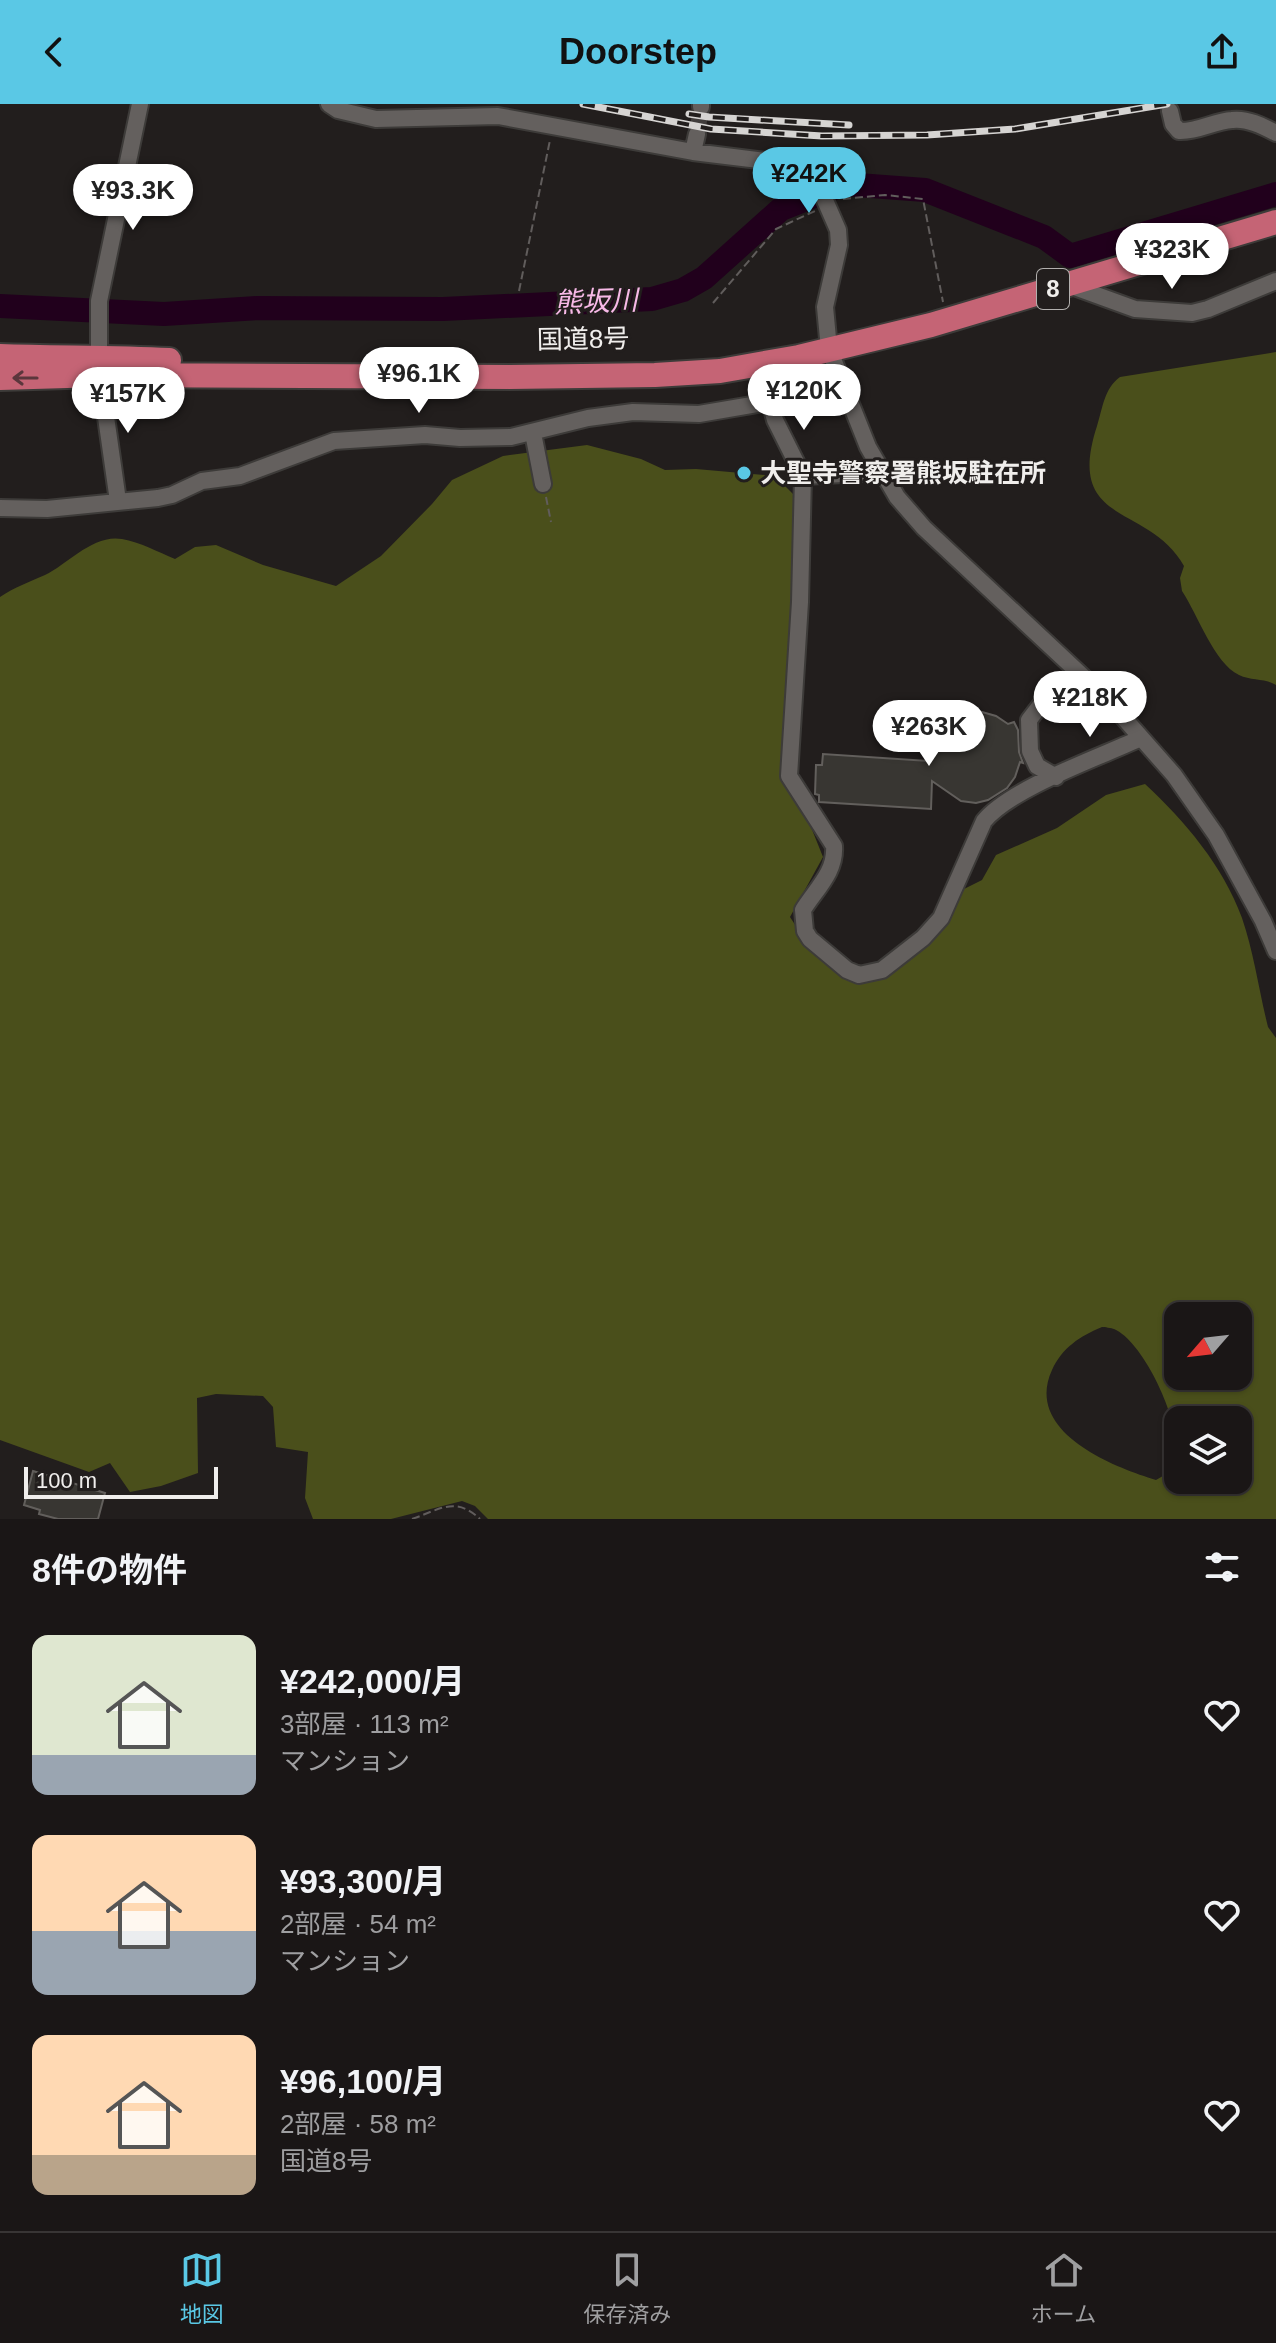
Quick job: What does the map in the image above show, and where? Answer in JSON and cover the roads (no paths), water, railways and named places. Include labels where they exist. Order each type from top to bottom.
[{"type":"highway","name":"国道8号","points":[[0,378],[100,366],[510,377],[720,371],[931,325],[1276,222]]},
{"type":"highway","name":"国道8号","points":[[0,356],[66,359],[100,366]]},
{"type":"street","points":[[118,501],[100,366],[99,301],[140,104]]},
{"type":"street","points":[[329,104],[338,110],[376,119],[498,116],[693,152],[807,166],[838,230],[839,245],[825,307],[829,349],[868,447],[897,497],[924,528],[1108,700],[1174,775],[1216,835],[1276,951]]},
{"type":"street","points":[[1170,111],[1173,124],[1179,131],[1231,120],[1246,121],[1276,133]]},
{"type":"street","points":[[693,152],[697,134]]},
{"type":"street","points":[[1069,285],[1135,309],[1192,313],[1276,281]]},
{"type":"street","points":[[0,508],[47,509],[172,495],[202,481],[240,476],[334,441],[425,435],[511,437],[588,418],[633,412],[699,414],[846,389]]},
{"type":"street","points":[[770,401],[775,420],[803,476],[800,602],[789,776],[834,846],[832,869],[803,910],[805,931],[810,939],[847,970],[859,975],[882,970],[923,938],[941,918],[984,821],[995,808],[1141,738]]},
{"type":"street","points":[[533,433],[543,484]]},
{"type":"street","points":[[803,476],[883,472]]},
{"type":"street","points":[[1042,703],[1029,720],[1030,751],[1037,766],[1056,777]]},
{"type":"waterway","name":"熊坂川","points":[[0,306],[164,314],[258,308],[443,309],[652,299],[683,290],[704,278],[781,209],[844,184],[925,190],[1044,237],[1070,256],[1276,194]]},
{"type":"tunnel","points":[[697,134],[701,107]]},
{"type":"railway","points":[[583,104],[711,129],[822,136],[927,135],[1015,129],[1167,104]]},
{"type":"railway","points":[[689,114],[849,125]]},
{"type":"place","name":"大聖寺警察署熊坂駐在所","points":[[744,473]]}]
